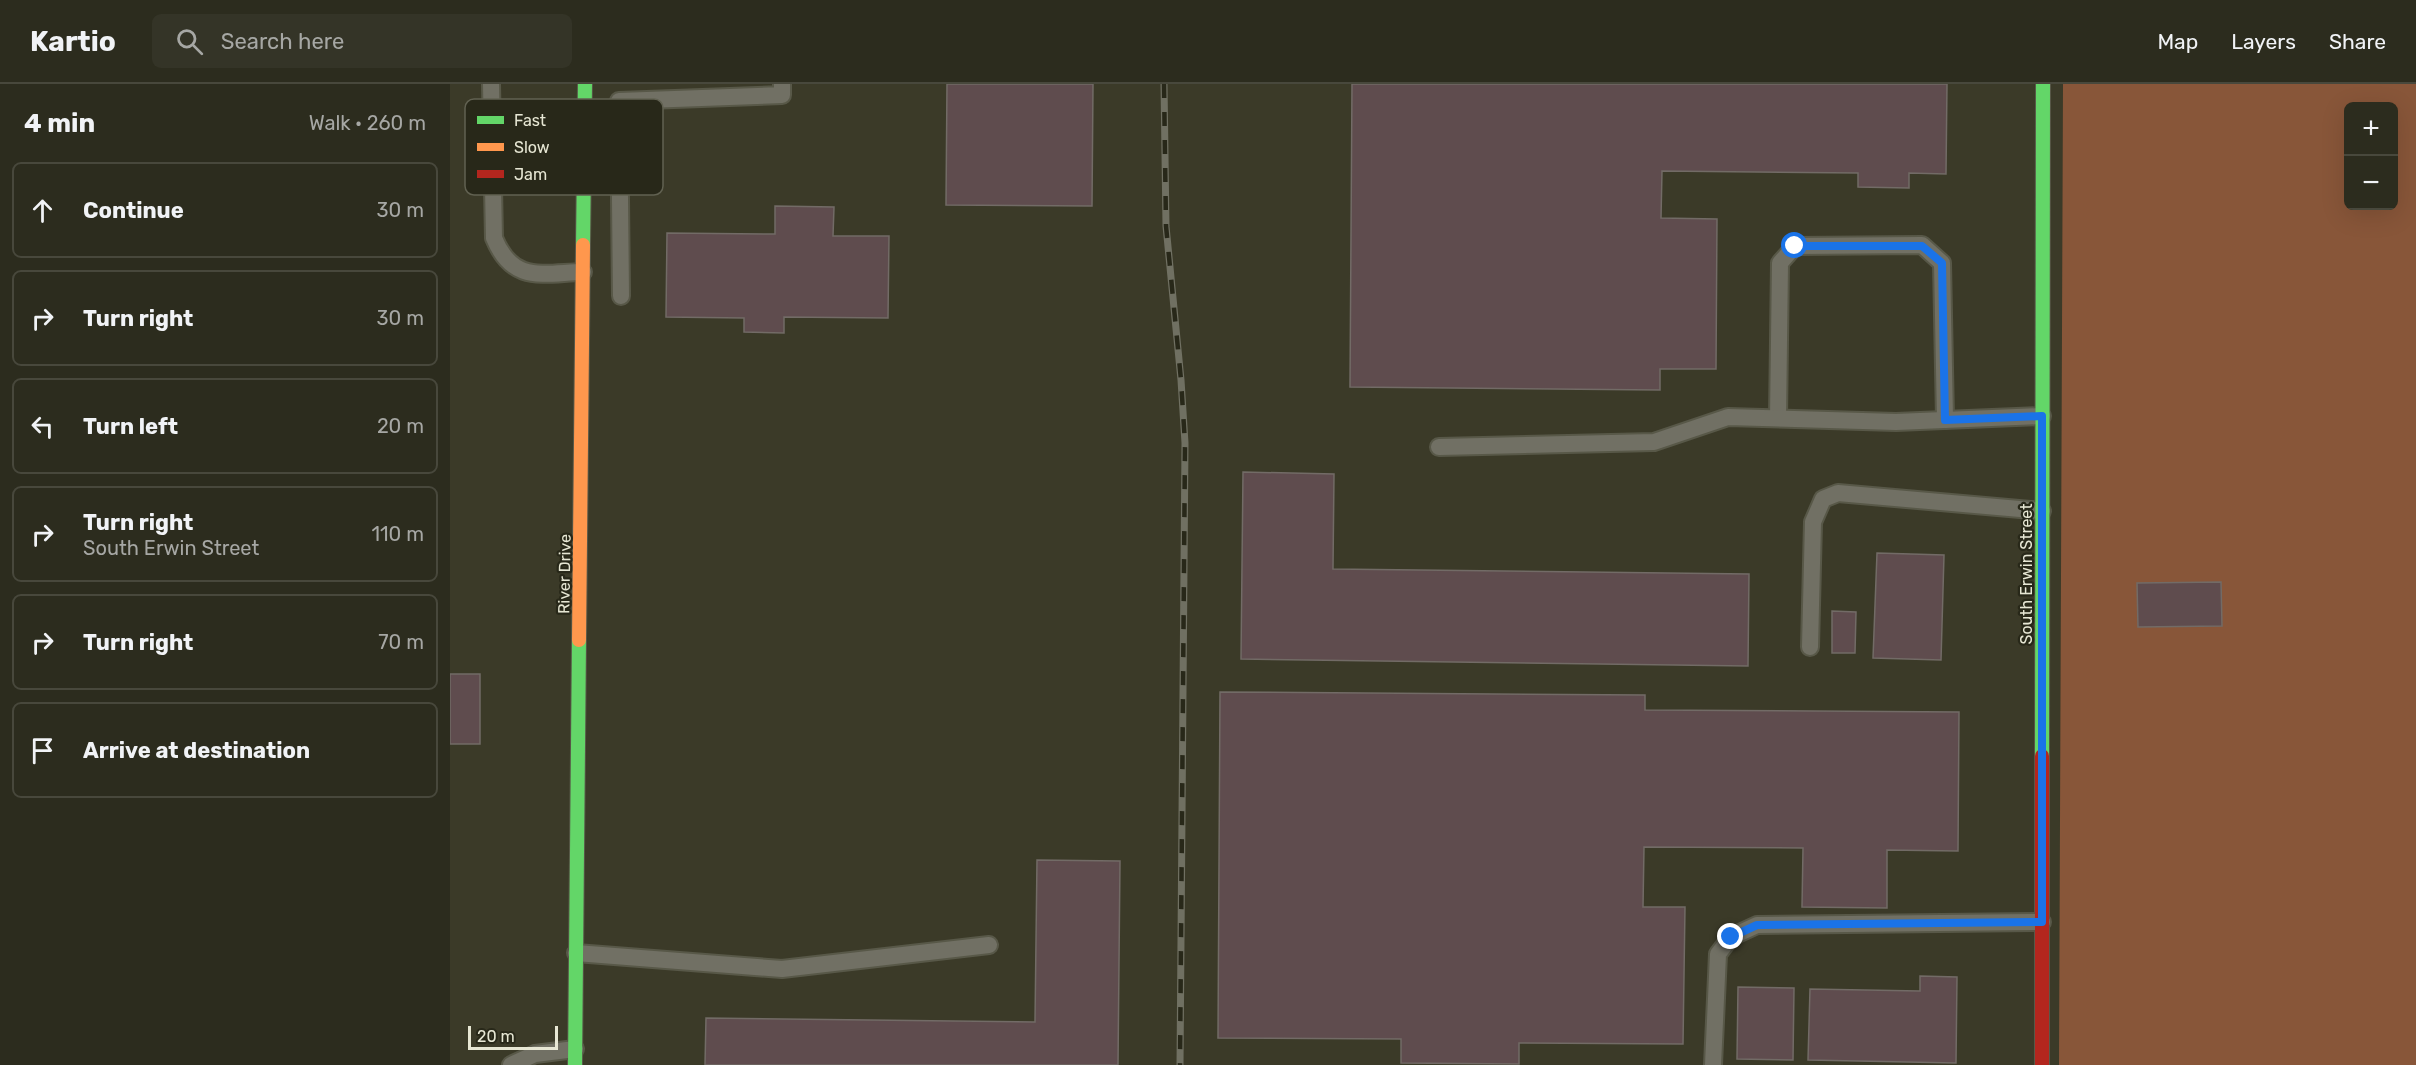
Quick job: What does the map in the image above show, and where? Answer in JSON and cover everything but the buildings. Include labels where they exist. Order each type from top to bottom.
[{"type":"street","name":"River Drive","points":[[585,84],[598,99]]},
{"type":"street","name":"South Erwin Street","points":[[2042,1065],[2043,84]]},
{"type":"street","name":"River Drive","points":[[575,1057],[584,272],[592,195]]},
{"type":"lane","points":[[491,84],[491,99]]},
{"type":"lane","points":[[663,100],[782,95],[782,84]]},
{"type":"lane","points":[[493,195],[494,238],[512,266],[531,273],[584,272]]},
{"type":"lane","points":[[611,195],[621,296]]},
{"type":"lane","points":[[1778,418],[1780,263],[1795,246],[1922,246],[1942,263],[1945,420]]},
{"type":"lane","points":[[1439,447],[1654,442],[1728,417],[1896,422],[2042,416]]},
{"type":"lane","points":[[1810,647],[1813,522],[1823,499],[1838,493],[2042,511]]},
{"type":"lane","points":[[1713,1065],[1718,954],[1731,937],[1757,925],[2042,922]]},
{"type":"lane","points":[[576,953],[782,969],[989,945]]},
{"type":"lane","points":[[511,1065],[536,1054],[575,1057]]},
{"type":"shaded area","points":[[2063,84],[2416,84],[2416,1065],[2059,1065]]},
{"type":"railway","points":[[1164,84],[1166,226],[1185,443],[1180,1065]]},
{"type":"traffic: fast","points":[[585,84],[585,99]]},
{"type":"traffic: fast","points":[[2042,756],[2043,84]]},
{"type":"traffic: fast","points":[[583,245],[584,195]]},
{"type":"traffic: fast","points":[[575,1065],[579,640]]},
{"type":"traffic: slow","points":[[579,640],[583,245]]},
{"type":"traffic: jam","points":[[2042,756],[2042,1065]]},
{"type":"route","points":[[1731,937],[1757,925],[2042,922],[2042,416],[1945,420],[1942,263],[1922,246],[1795,246]]}]
